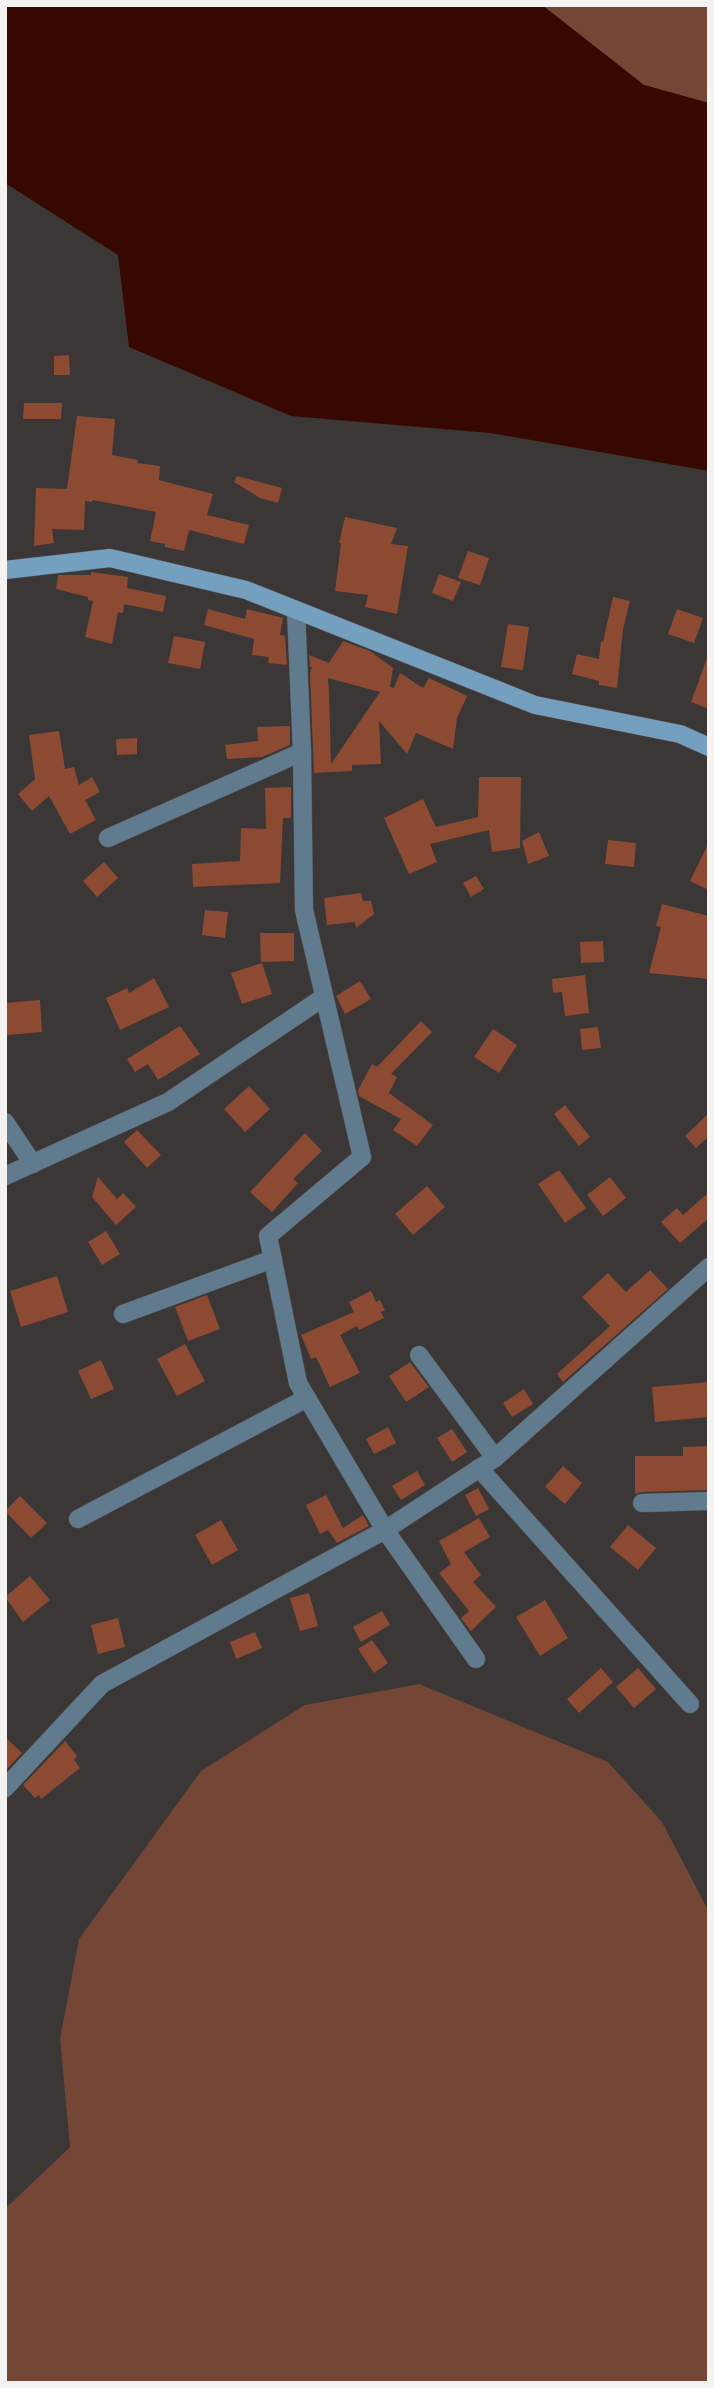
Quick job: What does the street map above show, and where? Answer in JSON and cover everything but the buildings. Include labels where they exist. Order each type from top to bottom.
[{"type":"main road","points":[[5,570],[110,558],[246,590],[535,705],[680,734],[709,747]]},
{"type":"street","points":[[296,610],[302,752],[304,911],[362,1157],[268,1236],[298,1383],[385,1530],[476,1660]]},
{"type":"street","points":[[108,838],[302,752]]},
{"type":"street","points":[[5,1176],[168,1102],[324,997]]},
{"type":"street","points":[[5,1122],[33,1164]]},
{"type":"street","points":[[123,1314],[273,1259]]},
{"type":"street","points":[[5,1788],[102,1684],[385,1530],[495,1458],[709,1267]]},
{"type":"street","points":[[419,1355],[495,1458]]},
{"type":"street","points":[[78,1519],[307,1398]]},
{"type":"street","points":[[479,1468],[690,1704]]},
{"type":"street","points":[[642,1503],[709,1501]]},
{"type":"shaded area","points":[[5,5],[542,5],[644,85],[709,103],[709,471],[490,433],[291,416],[129,347],[118,255],[5,183]]},
{"type":"shaded area","points":[[542,5],[709,5],[709,103],[644,85]]},
{"type":"shaded area","points":[[419,1684],[608,1762],[662,1822],[709,1912],[709,2383],[5,2383],[5,2209],[70,2147],[60,2039],[79,1939],[201,1771],[305,1705]]}]
